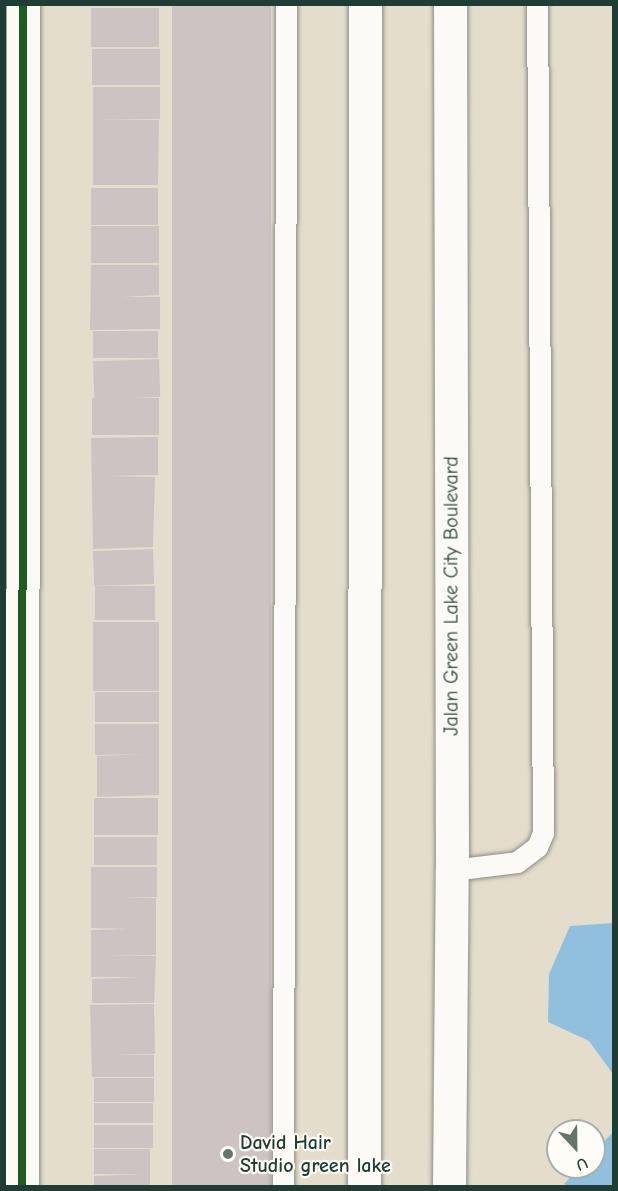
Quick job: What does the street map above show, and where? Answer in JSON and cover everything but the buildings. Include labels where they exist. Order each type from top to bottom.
[{"type":"main road","points":[[22,1186],[13,1077],[13,847],[14,143],[23,4]]},
{"type":"main road","points":[[364,4],[364,1186]]},
{"type":"main road","name":"Jalan Green Lake City Boulevard","points":[[449,1186],[452,870],[450,4]]},
{"type":"lane","points":[[283,1186],[286,4]]},
{"type":"lane","points":[[452,870],[517,862],[537,847],[543,833],[537,4]]},
{"type":"water","points":[[614,923],[613,1074],[589,1041],[548,1022],[549,974],[570,926]]},
{"type":"water","points":[[613,1132],[613,1186],[567,1186],[564,1184],[569,1179],[606,1179],[606,1139]]},
{"type":"cycle path","points":[[22,1186],[23,4]]},
{"type":"place","name":"David Hair Studio green lake","points":[[228,1154]]}]
